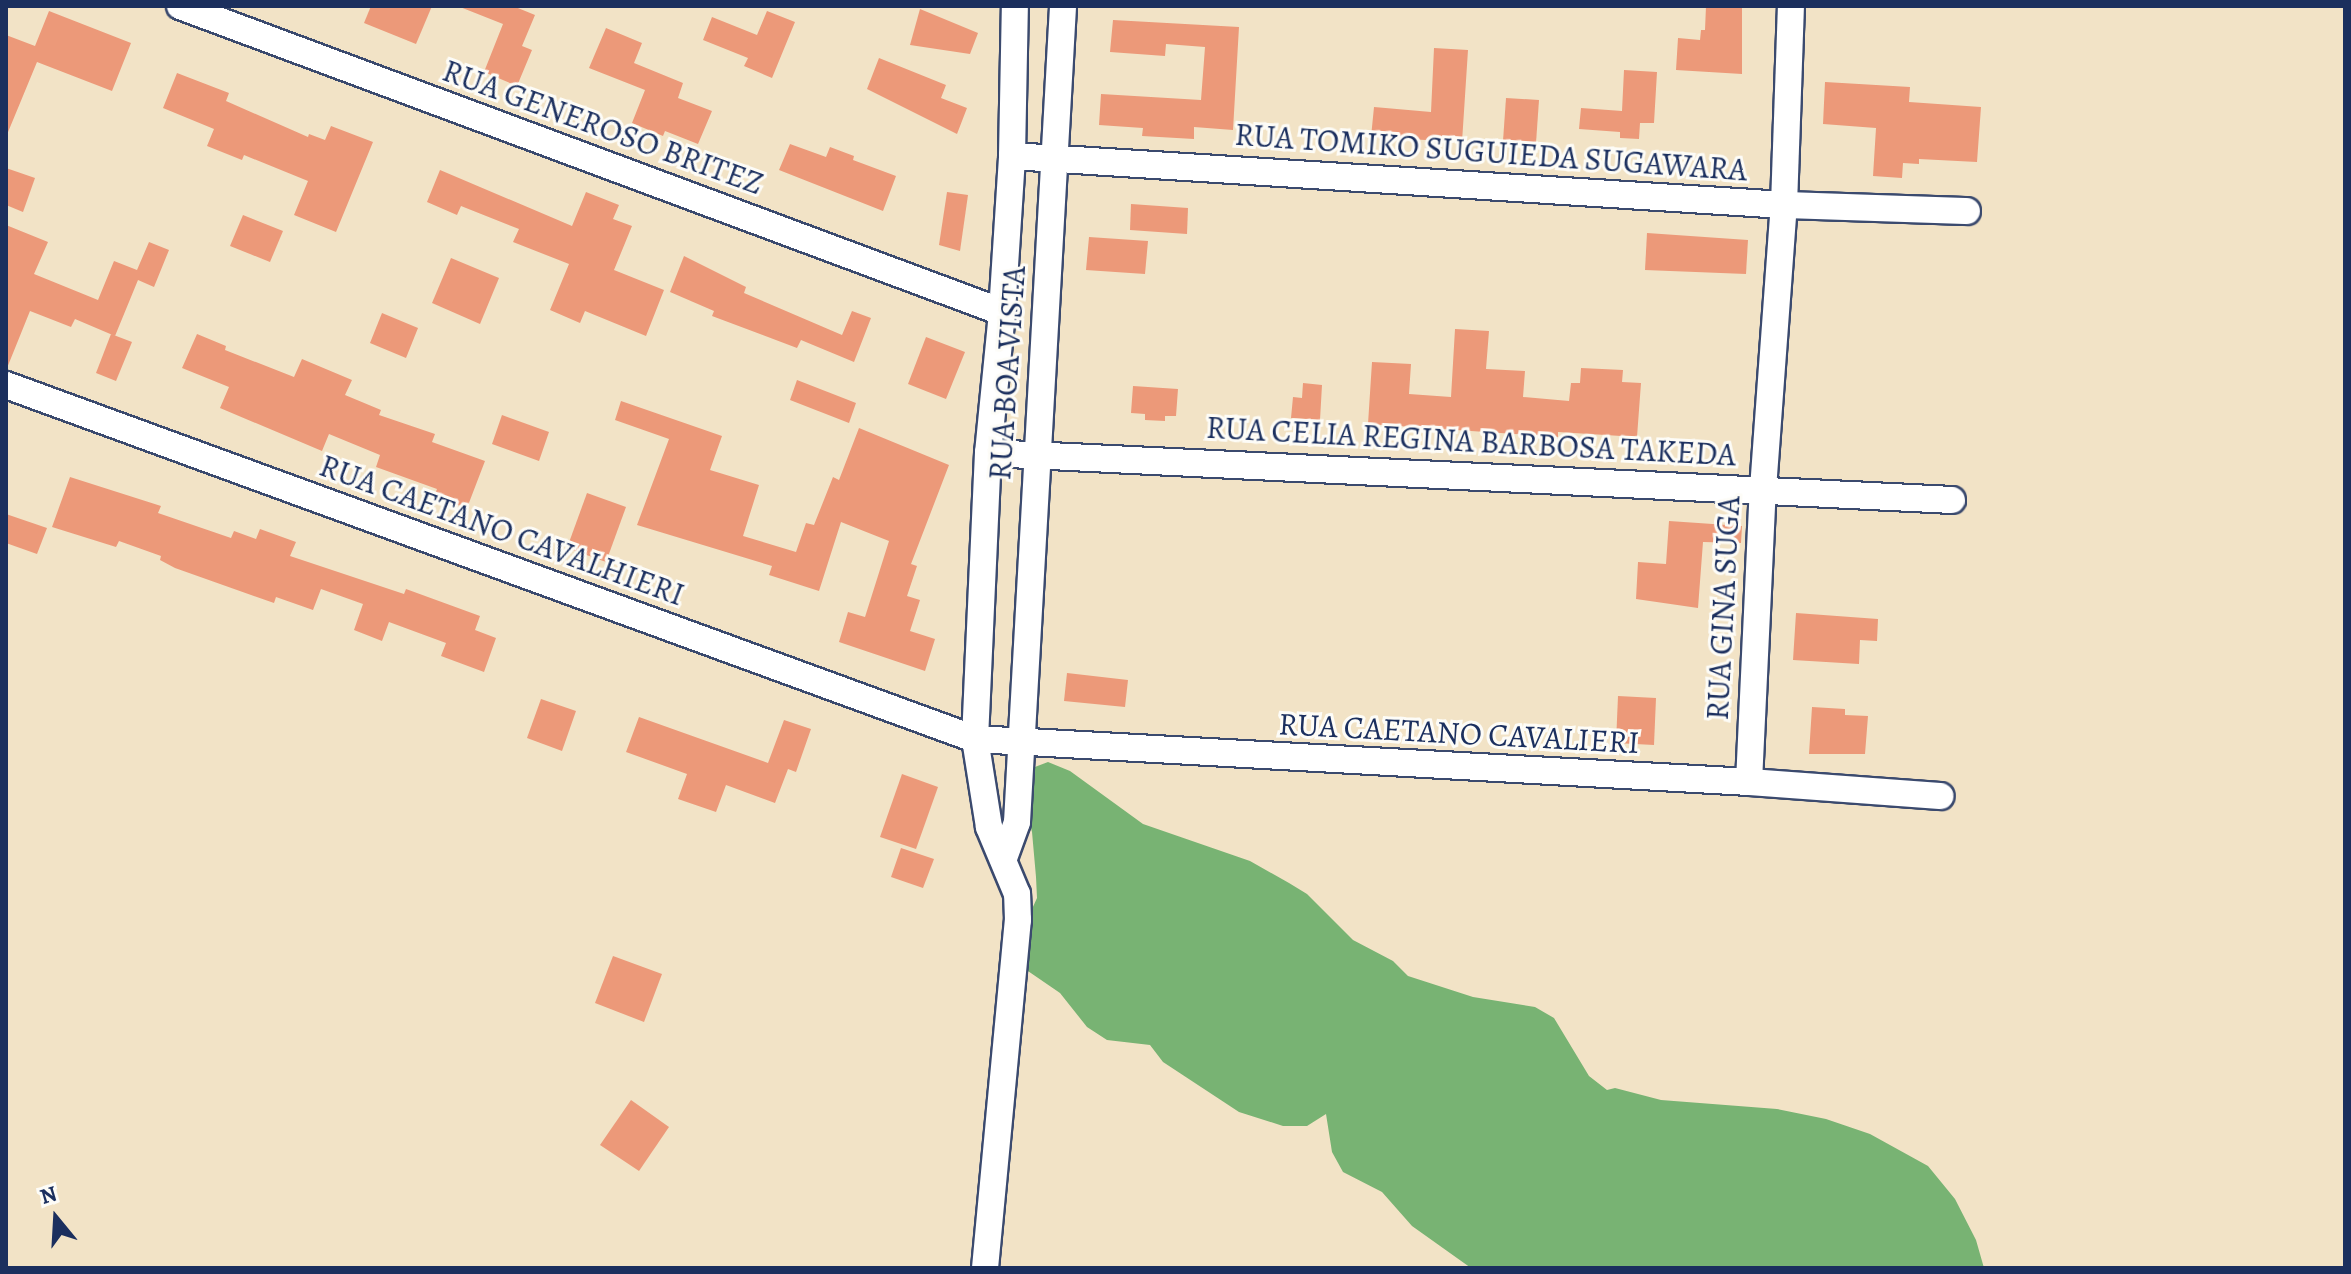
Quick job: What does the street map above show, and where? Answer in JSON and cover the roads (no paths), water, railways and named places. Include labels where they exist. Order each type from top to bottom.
[{"type":"street","name":"RUA GENEROSO BRITEZ","points":[[180,6],[1002,312]]},
{"type":"street","name":"RUA BOA VISTA","points":[[985,1268],[1018,920],[1017,894],[989,827],[975,739],[988,453],[1002,312],[1012,156],[1015,6]]},
{"type":"street","name":"RUA BOA VISTA","points":[[1004,858],[1017,822],[1035,453],[1056,159],[1063,6]]},
{"type":"street","name":"RUA GINA SUGA","points":[[1749,782],[1763,489],[1784,205],[1791,6]]},
{"type":"street","name":"RUA TOMIKO SUGUIEDA SUGAWARA","points":[[1012,156],[1784,205],[1967,211]]},
{"type":"street","name":"RUA CAETANO CAVALHIERI","points":[[6,385],[975,739]]},
{"type":"street","name":"RUA CELIA REGINA BARBOSA TAKEDA","points":[[988,453],[1952,500]]},
{"type":"street","name":"RUA CAETANO CAVALIERI","points":[[975,739],[1020,744],[1749,782],[1940,796]]}]
